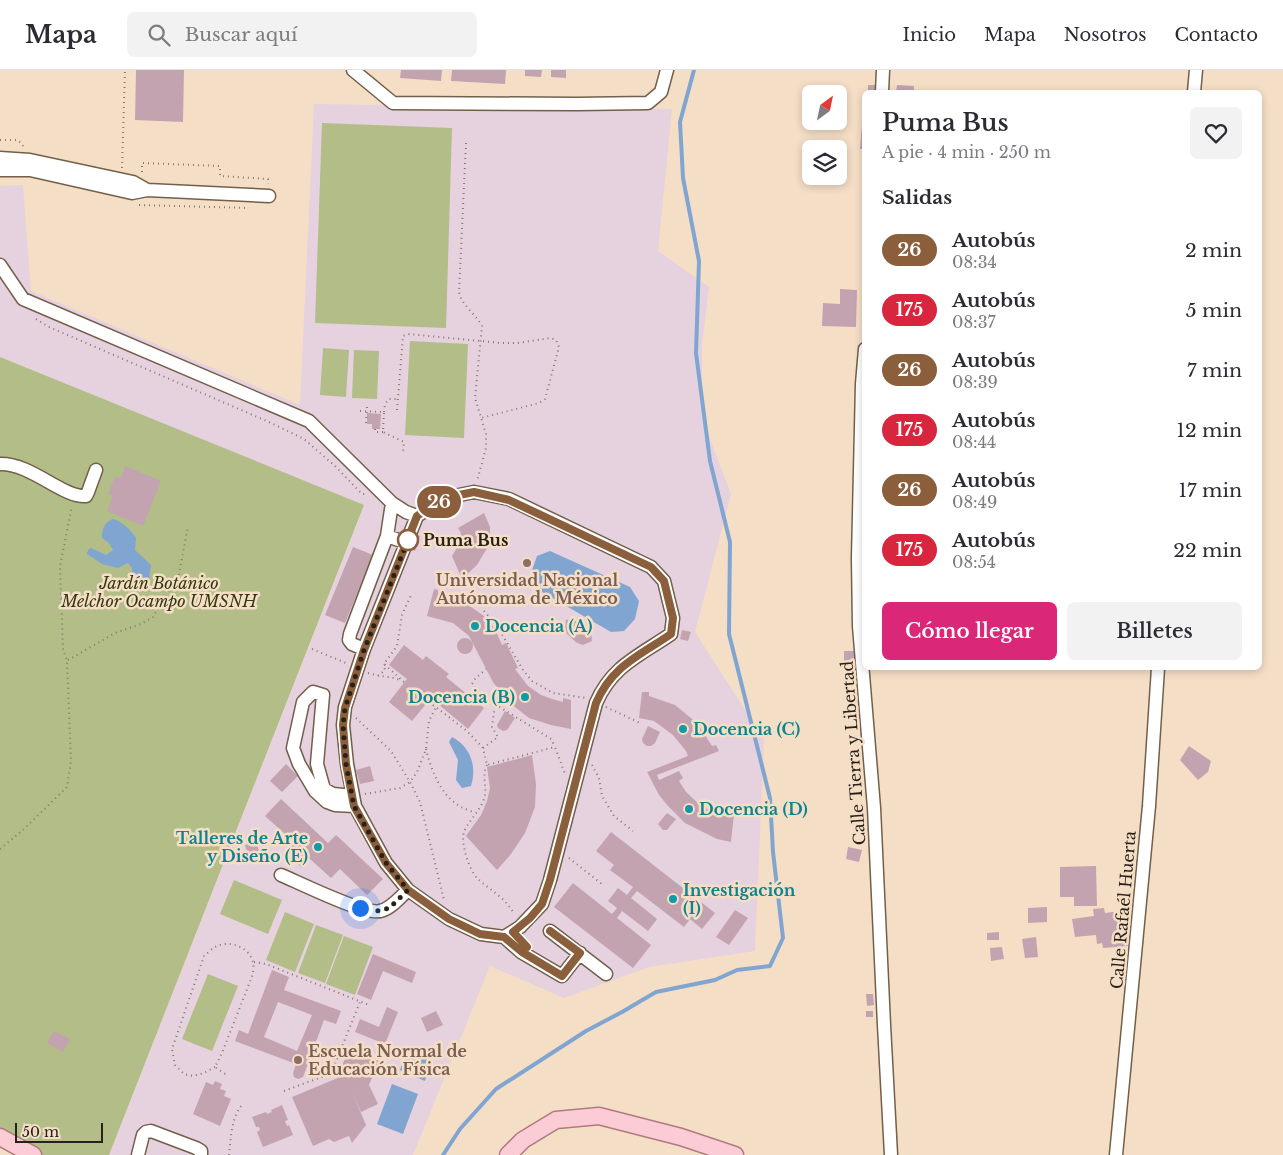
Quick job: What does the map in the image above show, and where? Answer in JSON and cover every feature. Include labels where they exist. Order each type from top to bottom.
[{"type":"main road","points":[[508,1155],[523,1140],[556,1120],[599,1116],[613,1123],[709,1155]]},
{"type":"main road","points":[[518,1155],[528,1146],[556,1128],[595,1123],[613,1123],[681,1137],[735,1155]]},
{"type":"main road","points":[[0,1138],[33,1155]]},
{"type":"main road","points":[[0,1144],[20,1155]]},
{"type":"street","points":[[353,70],[393,103],[576,104],[648,102],[661,92],[667,70]]},
{"type":"street","points":[[882,90],[883,70]]},
{"type":"street","points":[[1194,90],[1196,70]]},
{"type":"street","points":[[0,158],[30,160],[133,182],[147,190]]},
{"type":"street","points":[[0,170],[30,170],[132,192],[147,190],[269,196]]},
{"type":"street","points":[[0,264],[23,299],[309,421],[390,500],[406,512],[417,516]]},
{"type":"street","name":"Calle Tierra y Libertad","points":[[862,439],[858,558],[859,626],[862,662]]},
{"type":"street","points":[[0,464],[27,469],[74,494],[86,496],[96,470]]},
{"type":"street","points":[[474,492],[509,500],[651,567],[664,581],[673,618],[671,634],[625,663],[603,687],[596,703],[542,904],[512,932],[480,934],[449,919],[408,890],[386,863],[354,801],[346,764],[343,725],[345,708],[364,650],[417,516],[444,498],[474,492]]},
{"type":"street","points":[[364,650],[352,644],[349,640],[350,634],[388,536],[390,500]]},
{"type":"street","points":[[388,536],[407,543]]},
{"type":"street","name":"Calle Tierra y Libertad","points":[[863,670],[874,808],[891,1155]]},
{"type":"street","name":"Calle Rafaél Huerta","points":[[1116,1155],[1149,806],[1158,670]]},
{"type":"street","points":[[319,790],[317,764],[323,695],[313,692],[303,702],[293,748],[299,764],[319,790],[354,801]]},
{"type":"street","points":[[281,875],[360,908],[378,912],[387,909],[408,890]]},
{"type":"street","points":[[550,931],[606,974]]},
{"type":"street","points":[[512,932],[522,952],[562,976],[580,953]]},
{"type":"street","points":[[138,1155],[143,1135],[151,1131],[196,1148],[202,1151],[201,1155]]},
{"type":"path","points":[[125,70],[122,168],[128,170]]},
{"type":"path","points":[[0,140],[18,140],[26,150]]},
{"type":"path","points":[[466,143],[459,292],[461,299],[478,318],[482,326],[474,398],[486,434],[486,448],[474,492]]},
{"type":"path","points":[[135,172],[142,173],[142,163],[220,166],[220,176],[268,179]]},
{"type":"path","points":[[35,318],[49,327],[304,439],[331,462],[362,494],[390,500]]},
{"type":"path","points":[[397,410],[403,336],[408,334],[518,344],[551,338],[556,340],[559,347],[545,399],[539,403],[481,418]]},
{"type":"path","points":[[383,432],[385,404],[389,399],[397,399]]},
{"type":"path","points":[[366,423],[367,406]]},
{"type":"path","points":[[360,411],[384,412]]},
{"type":"path","points":[[375,429],[375,432],[383,432],[404,442],[403,452]]},
{"type":"path","points":[[0,849],[24,829],[67,787],[71,761],[67,660],[63,650],[60,566],[74,494]]},
{"type":"path","points":[[67,660],[115,633],[141,624],[153,617],[179,574],[188,526]]},
{"type":"path","points":[[378,676],[385,670],[384,664],[397,646],[402,615],[411,595]]},
{"type":"path","points":[[484,611],[497,626],[523,670],[532,681],[553,693],[588,698],[640,723]]},
{"type":"path","points":[[312,648],[378,676],[396,678],[404,682],[384,664]]},
{"type":"path","points":[[486,670],[472,684],[486,700],[551,739],[565,774],[575,782]]},
{"type":"path","points":[[429,702],[467,731],[483,748],[486,765],[484,799],[463,833],[463,843],[468,861],[477,878],[500,896],[512,911],[512,932]]},
{"type":"path","points":[[483,748],[498,737],[492,727],[495,704]]},
{"type":"path","points":[[354,801],[400,788],[410,782],[417,772],[426,749],[429,721],[436,707]]},
{"type":"path","points":[[345,708],[390,751],[410,782],[420,802],[449,919]]},
{"type":"path","points":[[486,765],[555,747]]},
{"type":"path","points":[[426,749],[432,770],[444,791],[459,806],[476,813]]},
{"type":"path","points":[[582,759],[592,764],[599,778],[602,796],[614,816],[633,831]]},
{"type":"path","points":[[556,850],[603,885]]},
{"type":"path","points":[[254,962],[253,974],[222,1053],[214,1067],[204,1073],[193,1076],[184,1074],[175,1065],[172,1048],[204,956],[215,946],[236,945],[246,952],[254,962],[266,964],[369,1005]]},
{"type":"path","points":[[284,1091],[327,1075],[333,1069],[360,1002]]},
{"type":"path","points":[[214,1067],[228,1076]]},
{"type":"path","points":[[229,1155],[233,1126],[237,1111],[242,1105]]},
{"type":"shaded area","name":"Universidad Nacional Autónoma de México","points":[[314,104],[672,109],[658,251],[709,287],[702,345],[702,404],[709,436],[731,494],[695,632],[764,739],[755,951],[649,967],[564,998],[490,966],[413,1155],[109,1155],[364,506],[0,357],[0,186],[23,185],[31,291],[300,405]]},
{"type":"green space","points":[[322,123],[452,128],[446,328],[315,323]]},
{"type":"green space","points":[[410,341],[468,344],[464,438],[405,435]]},
{"type":"green space","points":[[323,348],[349,350],[346,397],[320,395]]},
{"type":"green space","points":[[354,350],[379,351],[377,399],[352,398]]},
{"type":"green space","name":"Jardín Botánico Melchor Ocampo UMSNH","points":[[0,357],[364,505],[109,1155],[37,1155],[0,1136]]},
{"type":"green space","points":[[234,880],[282,900],[268,934],[220,914]]},
{"type":"green space","points":[[285,912],[314,924],[295,972],[266,960]]},
{"type":"green space","points":[[316,925],[343,935],[325,983],[298,973]]},
{"type":"green space","points":[[344,936],[373,947],[355,995],[326,984]]},
{"type":"green space","points":[[208,974],[238,986],[212,1051],[182,1039]]},
{"type":"water","points":[[113,519],[126,526],[136,538],[135,550],[151,565],[149,580],[144,582],[137,581],[132,576],[132,568],[128,563],[118,568],[102,564],[87,554],[91,548],[106,555],[113,550],[109,543],[102,538],[102,532],[107,522]]},
{"type":"water","points":[[550,551],[630,587],[639,601],[635,619],[624,631],[611,632],[537,589],[530,576],[537,556]]},
{"type":"water","points":[[452,737],[464,746],[471,758],[473,779],[471,786],[462,788],[456,780],[458,760],[449,742]]},
{"type":"water","points":[[412,1051],[422,1053],[430,1062],[425,1081],[400,1070],[404,1059]]},
{"type":"water","points":[[392,1084],[418,1094],[403,1134],[377,1124]]},
{"type":"building","points":[[136,70],[184,70],[183,122],[135,120]]},
{"type":"building","points":[[401,70],[442,70],[441,81],[400,78]]},
{"type":"building","points":[[452,70],[506,70],[505,84],[451,81]]},
{"type":"building","points":[[525,70],[542,70],[541,77],[525,76]]},
{"type":"building","points":[[551,70],[566,70],[566,78],[551,77]]},
{"type":"building","points":[[868,85],[877,85],[877,90],[868,90]]},
{"type":"building","points":[[897,85],[914,86],[914,90],[896,90]]},
{"type":"building","points":[[862,125],[862,149],[860,149]]},
{"type":"building","points":[[840,289],[857,290],[856,327],[822,326],[823,303],[840,304]]},
{"type":"building","points":[[367,413],[381,414],[380,429],[372,429],[372,424],[367,424]]},
{"type":"building","points":[[125,466],[161,481],[143,526],[107,511],[113,496],[108,494],[115,476],[121,478]]},
{"type":"building","points":[[484,513],[490,527],[490,543],[477,565],[462,579],[452,556],[460,538],[461,533],[458,528]]},
{"type":"building","name":"Puma Bus","points":[[414,534],[420,536],[415,551],[409,549]]},
{"type":"building","points":[[353,547],[373,555],[345,623],[325,615]]},
{"type":"building","points":[[434,589],[438,590],[438,593],[464,602],[484,616],[495,629],[502,645],[506,643],[518,668],[515,669],[528,686],[541,695],[552,699],[563,702],[563,698],[571,700],[571,729],[529,718],[506,700],[493,682],[469,636],[453,623],[427,616]]},
{"type":"building","points":[[573,619],[591,633],[592,641],[583,645],[577,643],[567,634],[565,629],[566,620]]},
{"type":"building","points":[[682,630],[691,632],[688,641],[680,639]]},
{"type":"building","points":[[465,638],[473,646],[465,654],[457,646]]},
{"type":"building","points":[[404,645],[423,660],[426,656],[449,674],[446,677],[484,708],[468,729],[431,698],[412,721],[389,702],[407,679],[389,665]]},
{"type":"building","points":[[844,651],[856,651],[857,668],[844,668]]},
{"type":"building","points":[[642,692],[649,692],[649,696],[675,705],[697,723],[712,746],[716,745],[719,751],[657,775],[659,780],[679,771],[683,778],[679,781],[686,792],[701,806],[726,816],[726,811],[734,813],[731,842],[717,839],[685,823],[659,795],[647,772],[688,756],[673,735],[654,721],[639,718]]},
{"type":"building","points":[[505,711],[515,718],[507,730],[503,731],[497,725]]},
{"type":"building","points":[[648,726],[660,732],[655,743],[651,746],[643,743],[642,739]]},
{"type":"building","points":[[1189,746],[1211,761],[1208,772],[1198,780],[1180,760]]},
{"type":"building","points":[[532,755],[536,784],[535,807],[525,833],[511,854],[497,870],[466,836],[481,815],[487,801],[490,788],[487,767]]},
{"type":"building","points":[[286,764],[298,776],[282,792],[270,781]]},
{"type":"building","points":[[370,766],[374,781],[360,784],[356,770]]},
{"type":"building","name":"Talleres de Arte y Diseño (E)","points":[[281,799],[328,843],[336,835],[383,879],[367,895],[340,869],[331,878],[310,859],[302,868],[284,851],[293,841],[265,816]]},
{"type":"building","points":[[667,813],[676,819],[667,830],[663,830],[658,824]]},
{"type":"building","name":"Investigación (I)","points":[[611,832],[715,913],[702,929],[690,919],[684,927],[637,891],[631,898],[657,919],[648,931],[622,911],[617,918],[651,945],[633,968],[554,907],[573,883],[612,914],[617,908],[608,901],[618,888],[627,895],[633,887],[610,870],[614,865],[596,851]]},
{"type":"building","points":[[256,841],[259,851],[248,855],[245,845]]},
{"type":"building","points":[[848,847],[862,850],[859,862],[846,859]]},
{"type":"building","points":[[1096,866],[1097,906],[1074,906],[1074,897],[1060,897],[1060,867]]},
{"type":"building","points":[[1047,907],[1047,922],[1028,923],[1028,908]]},
{"type":"building","points":[[1104,908],[1105,913],[1129,910],[1126,930],[1128,946],[1103,948],[1102,943],[1097,944],[1096,935],[1075,937],[1072,919],[1094,916],[1093,909]]},
{"type":"building","points":[[735,910],[748,918],[729,945],[716,937]]},
{"type":"building","points":[[999,932],[999,940],[987,940],[987,933]]},
{"type":"building","points":[[1036,937],[1038,957],[1025,958],[1022,939]]},
{"type":"building","points":[[1002,947],[1004,959],[991,961],[990,948]]},
{"type":"building","points":[[373,954],[416,972],[412,983],[383,971],[371,1000],[357,994]]},
{"type":"building","points":[[272,970],[289,977],[284,990],[341,1011],[336,1024],[324,1020],[303,1077],[298,1079],[294,1077],[293,1073],[296,1064],[235,1041],[239,1030],[248,1034]],"holes":[[[278,1002],[312,1015],[297,1051],[264,1037]]]},
{"type":"building","points":[[866,994],[873,994],[874,1005],[867,1006]]},
{"type":"building","points":[[387,1007],[398,1012],[385,1044],[355,1032],[360,1019],[379,1027]]},
{"type":"building","points":[[436,1011],[443,1025],[427,1032],[421,1018]]},
{"type":"building","points":[[866,1011],[873,1011],[873,1017],[866,1017]]},
{"type":"building","points":[[54,1031],[70,1039],[63,1052],[47,1043]]},
{"type":"building","points":[[349,1049],[379,1061],[369,1085],[378,1104],[361,1112],[352,1092],[366,1125],[352,1143],[349,1136],[334,1142],[329,1139],[313,1146],[292,1097],[345,1075],[337,1078]]},
{"type":"building","points":[[215,1081],[222,1084],[220,1089],[226,1091],[224,1096],[231,1099],[220,1126],[193,1114],[206,1082],[213,1085]]},
{"type":"building","points":[[282,1105],[288,1120],[285,1121],[293,1135],[263,1147],[257,1132],[260,1130],[259,1127],[256,1127],[252,1117],[272,1112],[271,1110]]},
{"type":"waterway","points":[[443,1155],[460,1129],[496,1089],[586,1031],[656,992],[715,980],[737,970],[770,966],[783,938],[773,852],[770,798],[729,634],[730,542],[710,461],[696,353],[699,261],[683,178],[680,122],[694,70]]},
{"type":"bus line","name":"26","points":[[527,947],[513,932],[530,918],[542,904],[596,703],[603,687],[625,663],[671,634],[673,618],[664,581],[651,567],[509,500],[474,492],[444,498],[417,516],[364,650],[345,708],[343,725],[346,764],[354,806],[386,863],[408,890],[449,919],[480,934],[504,937],[522,952],[562,976],[580,953],[550,931]]},
{"type":"place","name":"Puma Bus","points":[[408,540]]},
{"type":"place","name":"Universidad Nacional Autónoma de México","points":[[527,563]]},
{"type":"place","name":"Docencia (A)","points":[[475,626]]},
{"type":"place","name":"Docencia (B)","points":[[525,697]]},
{"type":"place","name":"Docencia (C)","points":[[683,729]]},
{"type":"place","name":"Docencia (D)","points":[[689,809]]},
{"type":"place","name":"Talleres de Arte y Diseño (E)","points":[[318,847]]},
{"type":"place","name":"Investigación (I)","points":[[673,899]]},
{"type":"place","name":"Escuela Normal de Educación Física","points":[[298,1060]]},
{"type":"route","points":[[360,908],[378,912],[387,909],[408,890],[386,863],[354,806],[346,764],[343,725],[345,708],[364,650],[408,540]]}]
